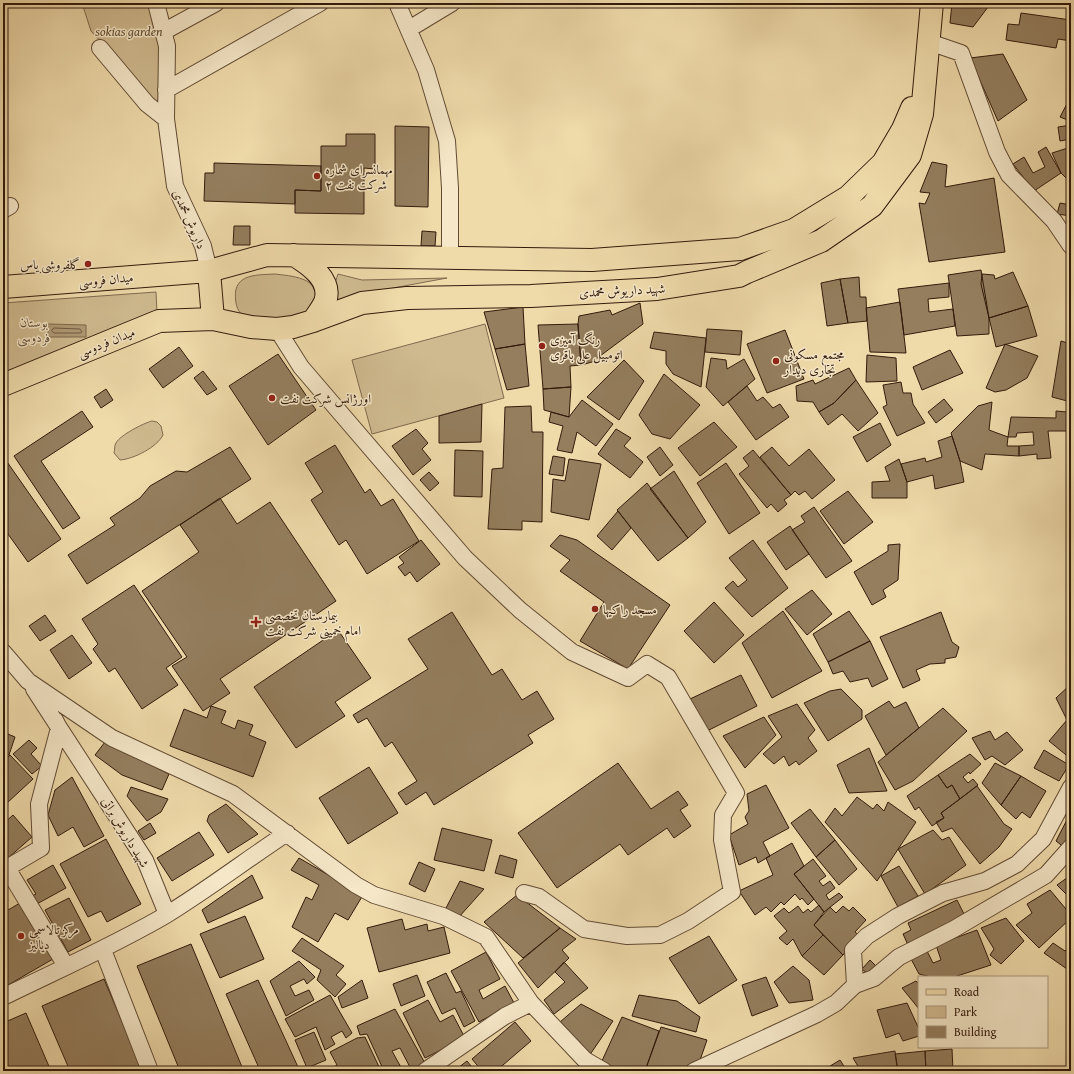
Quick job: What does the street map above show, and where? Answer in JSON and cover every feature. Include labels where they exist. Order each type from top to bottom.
[{"type":"main road","name":"شهید داریوش محمدی","points":[[213,318],[251,327],[277,329],[293,327],[313,321],[362,303],[407,298],[531,296],[657,289],[739,276],[821,241],[872,206],[910,156],[922,114],[932,3]]},
{"type":"main road","name":"شهید داریوش محمدی","points":[[209,270],[267,255],[361,255],[450,259],[592,260],[740,249],[794,230],[848,196],[883,163],[903,129],[926,76]]},
{"type":"main road","points":[[294,255],[311,266],[321,277],[326,289],[325,301],[313,321]]},
{"type":"main road","points":[[209,270],[213,318]]},
{"type":"main road","name":"میدان فروسی","points":[[3,287],[209,270]]},
{"type":"main road","name":"میدان فردوسی","points":[[3,385],[159,321],[213,318]]},
{"type":"street","name":"داریوش محمدی","points":[[156,3],[167,46],[166,119],[175,186],[203,246],[209,270]]},
{"type":"street","points":[[163,32],[216,3]]},
{"type":"street","points":[[166,90],[320,3]]},
{"type":"street","points":[[397,3],[426,70],[447,141],[450,188],[450,259]]},
{"type":"street","points":[[409,29],[452,3]]},
{"type":"street","points":[[929,42],[961,53],[997,152],[1009,175],[1054,221],[1071,246]]},
{"type":"street","points":[[100,48],[147,104],[166,119]]},
{"type":"street","points":[[277,329],[301,366],[460,552],[520,610],[572,652],[628,678],[647,664],[668,677],[736,793],[723,815],[722,840],[732,892],[688,920],[660,935],[627,936],[584,929],[539,896],[524,893]]},
{"type":"street","points":[[3,652],[28,681],[112,738],[233,794],[356,885],[374,895],[442,916],[486,937],[531,1003],[585,1060],[604,1071]]},
{"type":"street","name":"شهید داریوش براتی","points":[[28,681],[55,720],[145,860],[167,914]]},
{"type":"street","points":[[55,720],[59,728],[39,804],[41,848],[7,868],[66,966]]},
{"type":"street","points":[[855,985],[853,950],[867,936],[898,916],[943,893],[979,883],[1017,864],[1043,839],[1071,787]]},
{"type":"street","points":[[3,998],[66,966],[103,950],[167,914],[287,834]]},
{"type":"street","points":[[694,1071],[817,1014],[836,1003],[855,985],[874,978],[899,957],[960,926],[1046,875],[1071,847]]},
{"type":"street","points":[[103,950],[150,1071]]},
{"type":"street","points":[[425,1071],[505,1016],[531,1003]]},
{"type":"green space","name":"sokias garden","points":[[82,3],[151,3],[161,46],[160,107],[91,31]]},
{"type":"green space","points":[[275,274],[303,279],[309,282],[313,287],[316,293],[315,301],[303,317],[265,319],[249,318],[242,315],[237,307],[235,293],[237,286],[241,281],[252,276]]},
{"type":"green space","points":[[338,274],[362,280],[447,278],[388,289],[339,304],[335,289]]},
{"type":"green space","name":"بوستان فردوسی","points":[[156,292],[157,312],[3,373],[3,303]]},
{"type":"green space","points":[[485,324],[504,398],[372,434],[352,360]]},
{"type":"green space","points":[[152,421],[157,422],[161,426],[163,435],[156,444],[138,455],[120,460],[114,453],[115,444],[118,440],[132,430]]},
{"type":"water","points":[[48,324],[86,325],[86,337],[48,337]]},
{"type":"building","points":[[952,3],[991,3],[973,27],[950,23]]},
{"type":"building","points":[[1021,13],[1071,20],[1071,41],[1058,39],[1056,48],[1006,40],[1008,24],[1019,25]]},
{"type":"building","points":[[1003,54],[1027,100],[998,121],[970,58]]},
{"type":"building","points":[[1071,96],[1071,119],[1070,121],[1060,117]]},
{"type":"building","points":[[1071,125],[1071,139],[1060,141],[1058,127]]},
{"type":"building","points":[[395,126],[429,127],[428,207],[395,206]]},
{"type":"building","points":[[346,134],[375,134],[375,169],[364,168],[364,214],[295,213],[295,190],[321,191],[321,146],[346,146]]},
{"type":"building","points":[[1046,147],[1061,173],[1034,191],[1013,164],[1024,157],[1033,173],[1045,167],[1038,152]]},
{"type":"building","points":[[1071,147],[1071,177],[1066,178],[1061,173],[1052,153]]},
{"type":"building","points":[[932,162],[947,165],[945,187],[994,178],[1005,252],[929,262],[919,203],[925,204],[930,193],[920,192]]},
{"type":"building","points":[[214,163],[321,166],[321,191],[295,190],[295,204],[204,201],[205,173],[214,173]]},
{"type":"building","points":[[1060,203],[1071,205],[1071,216],[1057,214]]},
{"type":"building","points":[[234,226],[250,226],[250,245],[233,245]]},
{"type":"building","points":[[422,231],[436,232],[435,246],[421,246]]},
{"type":"building","points":[[981,270],[989,318],[989,334],[957,336],[948,275]]},
{"type":"building","points":[[1013,272],[1028,306],[989,318],[981,284],[982,274],[994,275],[995,279]]},
{"type":"building","points":[[859,277],[860,297],[866,297],[867,321],[848,323],[840,279]]},
{"type":"building","points":[[840,279],[848,323],[827,326],[821,283]]},
{"type":"building","points":[[949,283],[949,297],[928,299],[929,312],[953,309],[955,326],[904,335],[898,289]]},
{"type":"building","points":[[900,302],[906,353],[870,352],[866,308]]},
{"type":"building","points":[[640,303],[643,324],[592,362],[581,365],[578,324],[579,316],[610,310],[612,315]]},
{"type":"building","points":[[1028,306],[1037,336],[996,347],[989,318]]},
{"type":"building","points":[[523,307],[525,344],[495,349],[484,312]]},
{"type":"building","points":[[578,324],[581,365],[570,366],[571,387],[543,389],[538,325]]},
{"type":"building","points":[[707,329],[742,331],[740,355],[705,352]]},
{"type":"building","name":"مجتمع مسکونی تجاری دیدار","points":[[785,330],[804,379],[767,393],[747,344]]},
{"type":"building","points":[[654,332],[706,338],[701,387],[673,374],[666,364],[666,351],[650,348]]},
{"type":"building","points":[[1061,341],[1071,344],[1071,362],[1068,374],[1071,375],[1071,402],[1052,397]]},
{"type":"building","points":[[525,344],[529,386],[507,390],[495,349]]},
{"type":"building","points":[[1005,344],[1038,356],[1027,378],[1006,390],[995,392],[986,388]]},
{"type":"building","points":[[179,347],[193,366],[163,388],[149,369]]},
{"type":"building","points":[[950,350],[963,373],[922,390],[913,367]]},
{"type":"building","name":"اورژانس شرکت نفت","points":[[278,354],[316,410],[268,445],[229,386]]},
{"type":"building","points":[[867,355],[896,358],[897,381],[866,382]]},
{"type":"building","points":[[711,358],[726,360],[727,369],[744,359],[755,379],[723,406],[706,387]]},
{"type":"building","points":[[624,360],[644,381],[619,420],[587,397]]},
{"type":"building","points":[[849,368],[856,380],[834,403],[819,412],[813,402],[797,401],[796,386],[813,380],[815,384]]},
{"type":"building","points":[[203,371],[217,389],[207,395],[194,378]]},
{"type":"building","points":[[664,374],[700,405],[670,439],[652,434],[639,415]]},
{"type":"building","points":[[856,380],[878,413],[858,431],[842,414],[828,425],[819,412],[834,403]]},
{"type":"building","points":[[901,382],[903,393],[911,393],[913,404],[925,423],[897,436],[883,407],[887,405],[883,385]]},
{"type":"building","points":[[747,386],[757,401],[763,397],[773,408],[780,404],[789,417],[756,440],[728,402]]},
{"type":"building","points":[[571,387],[569,417],[544,410],[543,389]]},
{"type":"building","points":[[106,389],[113,400],[101,408],[94,397]]},
{"type":"building","points":[[944,399],[953,410],[936,423],[928,412]]},
{"type":"building","points":[[582,400],[613,424],[596,446],[577,432],[572,453],[557,450],[563,426],[549,422],[551,412],[569,417]]},
{"type":"building","points":[[992,402],[989,430],[1008,437],[1007,446],[1019,446],[1019,456],[985,454],[982,470],[960,461],[951,433],[978,406]]},
{"type":"building","points":[[482,404],[481,442],[439,443],[439,416]]},
{"type":"building","points":[[531,406],[532,432],[543,432],[542,522],[522,521],[522,530],[488,529],[492,469],[503,468],[505,407]]},
{"type":"building","points":[[82,411],[93,427],[41,461],[80,518],[63,529],[14,456]]},
{"type":"building","points":[[1056,411],[1067,412],[1068,431],[1048,431],[1051,458],[1037,459],[1037,454],[1019,456],[1019,446],[1034,445],[1033,432],[1017,433],[1016,437],[1008,437],[1011,417],[1056,418]]},
{"type":"building","points":[[714,422],[737,447],[700,476],[678,448]]},
{"type":"building","points":[[880,423],[891,445],[867,462],[853,437]]},
{"type":"building","points":[[416,429],[428,443],[422,449],[431,460],[413,475],[392,446]]},
{"type":"building","points":[[616,429],[631,438],[624,446],[643,462],[630,478],[598,454]]},
{"type":"building","points":[[952,436],[960,461],[964,482],[935,489],[933,475],[907,482],[901,464],[925,458],[926,462],[942,457],[938,441]]},
{"type":"building","points":[[335,445],[365,493],[370,489],[381,506],[393,499],[419,541],[367,574],[346,540],[339,545],[311,500],[323,492],[305,463]]},
{"type":"building","points":[[230,447],[251,479],[87,584],[68,555],[115,525],[110,518],[140,498],[150,486],[176,471],[187,472]]},
{"type":"building","points":[[660,447],[673,465],[660,476],[647,457]]},
{"type":"building","points":[[772,447],[789,466],[809,449],[835,480],[812,499],[805,491],[799,495],[795,491],[791,495],[760,457]]},
{"type":"building","points":[[455,450],[483,451],[482,497],[454,496]]},
{"type":"building","points":[[753,450],[791,495],[784,500],[787,504],[778,512],[771,504],[767,508],[739,474],[749,466],[743,458]]},
{"type":"building","points":[[553,456],[565,458],[563,476],[549,474]]},
{"type":"building","points":[[5,459],[61,539],[28,562],[3,527],[3,460]]},
{"type":"building","points":[[569,459],[601,464],[589,520],[551,512],[553,479],[565,481]]},
{"type":"building","points":[[899,459],[907,482],[907,498],[872,498],[872,482],[890,481],[885,467]]},
{"type":"building","points":[[726,463],[760,513],[729,534],[697,483]]},
{"type":"building","points":[[674,471],[706,522],[688,538],[650,489]]},
{"type":"building","points":[[429,472],[439,483],[430,491],[420,480]]},
{"type":"building","points":[[647,483],[688,538],[658,561],[617,510]]},
{"type":"building","points":[[848,491],[873,522],[844,544],[820,511]]},
{"type":"building","points":[[220,498],[237,524],[270,502],[336,601],[220,679],[230,693],[203,711],[172,666],[187,657],[142,591],[199,552],[180,525]]},
{"type":"building","points":[[814,507],[852,561],[826,578],[792,530],[805,522],[801,516]]},
{"type":"building","points":[[618,511],[631,528],[612,550],[597,536]]},
{"type":"building","points":[[790,526],[809,554],[786,570],[767,542]]},
{"type":"building","points":[[560,535],[577,540],[670,605],[628,669],[580,641],[604,602],[560,571],[570,560],[550,546]]},
{"type":"building","points":[[421,540],[440,564],[417,582],[410,572],[405,576],[398,567],[404,563],[399,557]]},
{"type":"building","points":[[753,540],[788,588],[752,617],[725,588],[733,581],[738,587],[747,580],[729,558]]},
{"type":"building","points":[[900,544],[898,580],[883,590],[886,597],[872,605],[854,572],[888,551],[888,545]]},
{"type":"building","points":[[134,585],[182,657],[166,668],[178,685],[142,709],[115,668],[109,672],[93,649],[98,644],[82,619]]},
{"type":"building","points":[[812,590],[832,614],[807,635],[785,609]]},
{"type":"building","points":[[714,602],[744,635],[714,663],[684,631]]},
{"type":"building","points":[[783,611],[822,671],[772,698],[742,643]]},
{"type":"building","points":[[849,611],[870,641],[828,662],[813,634]]},
{"type":"building","points":[[452,612],[492,675],[502,669],[522,700],[537,691],[554,719],[528,735],[533,743],[434,805],[426,792],[406,805],[398,793],[417,781],[392,742],[385,747],[367,718],[358,723],[353,715],[428,669],[408,639]]},
{"type":"building","points":[[941,612],[952,642],[959,647],[956,657],[945,659],[945,663],[930,664],[916,670],[920,680],[903,688],[880,637]]},
{"type":"building","points":[[45,615],[56,631],[40,641],[29,626]]},
{"type":"building","points":[[338,630],[371,678],[335,702],[345,716],[296,748],[254,687]]},
{"type":"building","points":[[72,635],[92,663],[69,679],[50,650]]},
{"type":"building","points":[[870,641],[888,679],[872,687],[868,678],[850,682],[843,671],[833,674],[828,662]]},
{"type":"building","points":[[741,675],[757,706],[707,731],[690,699]]},
{"type":"building","points":[[1071,684],[1071,759],[1049,741],[1067,720],[1056,698]]},
{"type":"building","points":[[841,689],[862,710],[862,719],[828,741],[804,703],[830,691]]},
{"type":"building","points":[[889,701],[894,708],[906,702],[919,728],[886,755],[865,716]]},
{"type":"building","points":[[797,704],[815,730],[808,738],[817,751],[799,765],[796,761],[789,766],[784,756],[774,764],[763,754],[782,737],[768,716]]},
{"type":"building","points":[[211,706],[226,711],[221,723],[235,729],[238,720],[253,725],[249,735],[266,742],[253,777],[170,746],[184,709],[207,718]]},
{"type":"building","points":[[943,708],[967,731],[913,781],[895,790],[878,762]]},
{"type":"building","points":[[764,717],[776,735],[745,768],[723,736]]},
{"type":"building","points":[[990,731],[995,740],[1007,732],[1023,750],[1005,765],[992,756],[985,760],[972,738]]},
{"type":"building","points":[[3,732],[15,737],[9,755],[3,753]]},
{"type":"building","points":[[29,740],[37,748],[31,754],[42,766],[32,774],[13,754]]},
{"type":"building","points":[[105,742],[169,774],[162,790],[122,775],[95,755]]},
{"type":"building","points":[[869,748],[887,791],[849,793],[837,765]]},
{"type":"building","points":[[1044,750],[1069,765],[1059,781],[1034,768]]},
{"type":"building","points":[[970,754],[981,764],[970,774],[969,772],[963,777],[968,783],[973,779],[978,785],[960,799],[952,785],[947,788],[938,775]]},
{"type":"building","points":[[10,755],[33,779],[7,803],[3,799],[3,762]]},
{"type":"building","points":[[618,763],[651,809],[678,791],[688,805],[680,810],[691,826],[674,838],[667,828],[628,855],[620,844],[557,888],[518,833]]},
{"type":"building","points":[[995,763],[1021,776],[1001,805],[982,783]]},
{"type":"building","points":[[369,767],[398,813],[348,844],[319,798]]},
{"type":"building","points":[[938,775],[947,788],[952,785],[960,799],[941,813],[944,818],[932,826],[919,807],[915,810],[907,796]]},
{"type":"building","points":[[1021,776],[1046,791],[1030,818],[1022,812],[1016,819],[1001,805]]},
{"type":"building","points":[[72,777],[104,836],[84,847],[73,827],[58,836],[48,815],[55,790]]},
{"type":"building","points":[[766,785],[789,828],[763,842],[770,856],[758,863],[756,857],[739,865],[729,835],[748,824],[745,817],[749,811],[747,794]]},
{"type":"building","points":[[977,786],[1004,824],[1012,829],[999,847],[980,864],[952,828],[942,832],[936,822],[944,818],[941,813]]},
{"type":"building","points":[[131,787],[168,799],[161,812],[147,821],[127,796]]},
{"type":"building","points":[[857,797],[873,809],[877,804],[884,811],[888,802],[916,822],[877,881],[825,822],[835,808],[842,816]]},
{"type":"building","points":[[226,804],[258,834],[228,853],[207,821],[209,815]]},
{"type":"building","points":[[810,809],[835,840],[816,857],[791,823]]},
{"type":"building","points":[[1071,812],[1071,840],[1065,848],[1056,841]]},
{"type":"building","points":[[13,815],[32,837],[8,858],[3,853],[3,824]]},
{"type":"building","points":[[150,823],[156,833],[144,840],[138,831]]},
{"type":"building","points":[[442,828],[492,840],[484,871],[434,860]]},
{"type":"building","points":[[933,830],[942,840],[949,837],[966,865],[925,894],[898,849]]},
{"type":"building","points":[[199,832],[214,855],[172,881],[157,858]]},
{"type":"building","points":[[106,839],[141,904],[107,922],[101,911],[88,917],[60,864]]},
{"type":"building","points":[[835,840],[857,869],[839,885],[816,857]]},
{"type":"building","points":[[792,843],[804,866],[794,874],[814,899],[808,905],[802,898],[800,900],[795,894],[784,905],[781,902],[771,912],[766,907],[755,915],[739,891],[773,875],[766,858]]},
{"type":"building","points":[[500,855],[517,860],[513,878],[495,873]]},
{"type":"building","points":[[299,858],[363,895],[348,920],[335,913],[318,942],[292,927],[306,897],[312,900],[319,885],[291,870]]},
{"type":"building","points":[[813,859],[826,876],[819,881],[823,886],[830,881],[835,888],[826,895],[829,900],[839,893],[843,897],[824,912],[794,874]]},
{"type":"building","points":[[419,862],[435,869],[425,892],[409,884]]},
{"type":"building","points":[[53,865],[66,888],[35,905],[30,897],[36,894],[27,880]]},
{"type":"building","points":[[899,866],[918,896],[898,907],[881,876]]},
{"type":"building","points":[[252,875],[263,898],[208,923],[202,910]]},
{"type":"building","points":[[1071,875],[1071,899],[1057,885]]},
{"type":"building","points":[[460,881],[484,889],[459,917],[445,910]]},
{"type":"building","points":[[1050,890],[1071,915],[1071,918],[1039,948],[1016,925],[1032,913],[1027,904]]},
{"type":"building","points":[[3,891],[8,901],[3,903]]},
{"type":"building","points":[[517,895],[560,928],[523,958],[484,922]]},
{"type":"building","points":[[69,898],[91,940],[68,952],[45,910]]},
{"type":"building","points":[[957,900],[966,918],[908,945],[903,934],[911,930],[908,923]]},
{"type":"building","name":"مرکز تالاسمی دیالیز","points":[[20,903],[53,959],[3,988],[3,913]]},
{"type":"building","points":[[819,905],[824,912],[814,925],[823,935],[802,956],[793,939],[787,945],[779,938],[787,931],[774,916],[784,908],[789,913],[798,906],[803,913],[808,909],[811,912]]},
{"type":"building","points":[[843,906],[849,911],[853,907],[866,920],[855,932],[860,936],[843,955],[814,925],[830,907],[836,913]]},
{"type":"building","points":[[245,916],[264,959],[220,978],[200,934]]},
{"type":"building","points":[[1006,918],[1024,941],[1001,964],[990,955],[994,949],[981,928]]},
{"type":"building","points":[[402,919],[405,930],[427,924],[428,931],[444,927],[450,953],[379,972],[367,928]]},
{"type":"building","points":[[560,928],[576,939],[562,950],[569,958],[538,988],[518,963]]},
{"type":"building","points":[[977,930],[991,965],[957,976],[927,976],[919,974],[910,957],[927,951],[933,963],[941,960],[936,945]]},
{"type":"building","points":[[823,935],[843,955],[824,975],[802,956]]},
{"type":"building","points":[[709,936],[737,980],[699,1004],[669,958]]},
{"type":"building","points":[[302,938],[344,966],[336,975],[346,984],[335,997],[317,980],[321,970],[292,951]]},
{"type":"building","points":[[1053,943],[1065,951],[1071,945],[1071,964],[1067,969],[1044,953]]},
{"type":"building","points":[[191,944],[242,1067],[233,1071],[180,1071],[137,966]]},
{"type":"building","points":[[486,952],[500,979],[479,990],[483,999],[505,986],[514,1003],[479,1022],[451,971]]},
{"type":"building","points":[[870,960],[877,967],[869,975],[862,969]]},
{"type":"building","points":[[299,961],[315,977],[307,984],[304,979],[290,986],[295,996],[309,990],[314,1000],[286,1016],[270,981]]},
{"type":"building","points":[[564,962],[588,988],[554,1014],[544,1000],[565,982],[555,972]]},
{"type":"building","points":[[793,966],[809,980],[813,1000],[789,1003],[774,982]]},
{"type":"building","points":[[446,973],[456,993],[461,991],[475,1021],[464,1027],[455,1008],[442,1014],[427,982]]},
{"type":"building","points":[[417,975],[425,996],[401,1006],[393,984]]},
{"type":"building","points":[[766,977],[778,1006],[752,1016],[742,985]]},
{"type":"building","points":[[104,979],[143,1071],[70,1071],[42,1006]]},
{"type":"building","points":[[258,980],[298,1067],[259,1068],[226,994]]},
{"type":"building","points":[[362,980],[368,998],[342,1008],[338,997]]},
{"type":"building","points":[[916,981],[918,983],[918,1008],[902,988]]},
{"type":"building","points":[[330,995],[352,1033],[346,1038],[342,1031],[331,1037],[335,1044],[325,1050],[316,1027],[295,1037],[285,1019]]},
{"type":"building","points":[[639,995],[677,1001],[700,1017],[696,1032],[632,1016]]},
{"type":"building","points":[[428,1000],[440,1022],[453,1015],[465,1038],[425,1058],[403,1013]]},
{"type":"building","points":[[907,1003],[918,1027],[918,1036],[903,1041],[899,1033],[886,1038],[877,1010]]},
{"type":"building","points":[[581,1004],[613,1021],[589,1056],[560,1022]]},
{"type":"building","points":[[395,1009],[426,1065],[414,1071],[412,1071],[400,1048],[392,1051],[403,1071],[384,1071],[367,1034],[360,1035],[357,1026]]},
{"type":"building","points":[[26,1013],[51,1071],[3,1071],[3,1023]]},
{"type":"building","points":[[622,1017],[659,1031],[645,1071],[617,1071],[601,1063]]},
{"type":"building","points":[[515,1022],[531,1041],[496,1071],[482,1071],[472,1059]]},
{"type":"building","points":[[661,1027],[707,1040],[699,1063],[679,1071],[645,1071]]},
{"type":"building","points":[[314,1032],[326,1060],[307,1068],[295,1040]]},
{"type":"building","points":[[365,1037],[381,1071],[327,1071],[337,1065],[330,1052],[357,1038]]},
{"type":"building","points":[[952,1049],[953,1071],[926,1071],[925,1051]]},
{"type":"building","points":[[895,1051],[898,1071],[869,1071],[868,1067],[859,1068],[853,1058]]},
{"type":"building","points":[[925,1051],[926,1071],[898,1071],[895,1054]]},
{"type":"building","points":[[840,1060],[847,1071],[822,1071]]},
{"type":"building","points":[[467,1061],[475,1071],[454,1071]]},
{"type":"place","name":"مهمانسرای شماره ۲ شرکت نفت","points":[[317,176]]},
{"type":"place","name":"گلفروشی یاس","points":[[88,264]]},
{"type":"place","name":"رنگ آمیزی اتومبیل علی باقری","points":[[542,346]]},
{"type":"place","name":"مجتمع مسکونی تجاری دیدار","points":[[776,361]]},
{"type":"place","name":"اورژانس شرکت نفت","points":[[272,398]]},
{"type":"place","name":"مسجد راکیها","points":[[595,609]]},
{"type":"place","name":"بیمارستان تخصصی امام خمینی شرکت نفت","points":[[256,622]]},
{"type":"place","name":"مرکز تالاسمی دیالیز","points":[[21,936]]}]
